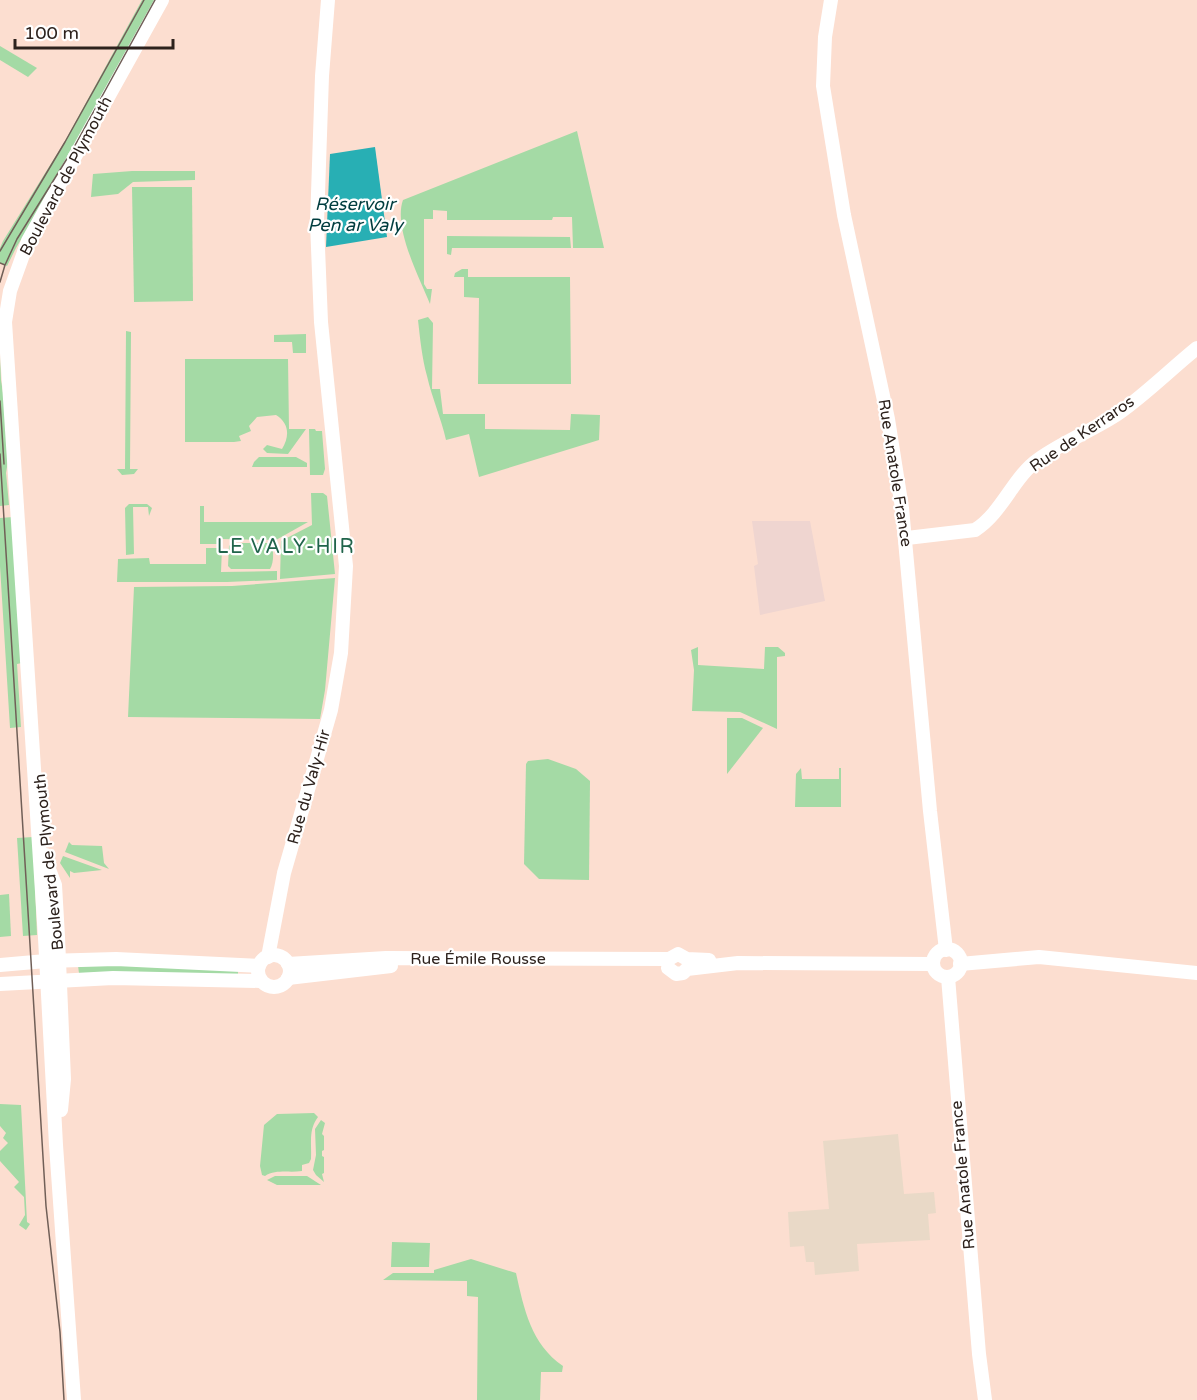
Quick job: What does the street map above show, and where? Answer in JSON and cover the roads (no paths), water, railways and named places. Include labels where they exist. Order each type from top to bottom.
[{"type":"main road","name":"Boulevard de Plymouth","points":[[74,1400],[56,1145],[52,961],[24,615],[5,322],[10,291],[28,241],[162,0]]},
{"type":"main road","name":"Rue du Valy-Hir","points":[[261,981],[258,974],[276,964],[276,921],[284,873],[331,710],[341,653],[346,566],[321,322],[317,216],[322,76],[328,0]]},
{"type":"main road","name":"Rue Anatole France","points":[[831,0],[824,53],[823,86],[852,256],[888,419],[907,538],[921,723],[946,950]]},
{"type":"main road","name":"Rue de Kerraros","points":[[907,538],[975,530],[985,524],[1038,459],[1121,412],[1197,348]]},
{"type":"main road","points":[[946,950],[954,952],[960,959],[960,964],[957,973],[948,977],[936,972],[933,964],[935,956],[946,950]]},
{"type":"main road","name":"Rue Émile Rousse","points":[[0,965],[116,960],[276,964],[558,965],[589,968],[669,964],[678,954],[687,964],[933,964]]},
{"type":"main road","points":[[960,964],[1039,957],[1197,974]]},
{"type":"main road","points":[[0,984],[113,978],[261,981],[266,985],[278,987],[276,964]]},
{"type":"main road","name":"Rue Anatole France","points":[[948,977],[985,1400]]},
{"type":"water","name":"Réservoir Pen ar Valy","points":[[375,147],[387,237],[326,247],[330,154]]},
{"type":"tram line","points":[[0,251],[65,142],[144,0]]},
{"type":"tram line","points":[[0,282],[5,265],[0,263],[5,265],[17,239],[73,149],[155,0]]},
{"type":"tram line","points":[[0,401],[4,464]]},
{"type":"tram line","points":[[0,454],[46,1206],[60,1332],[64,1400]]},
{"type":"district","name":"LE VALY-HIR","points":[[286,547]]}]
